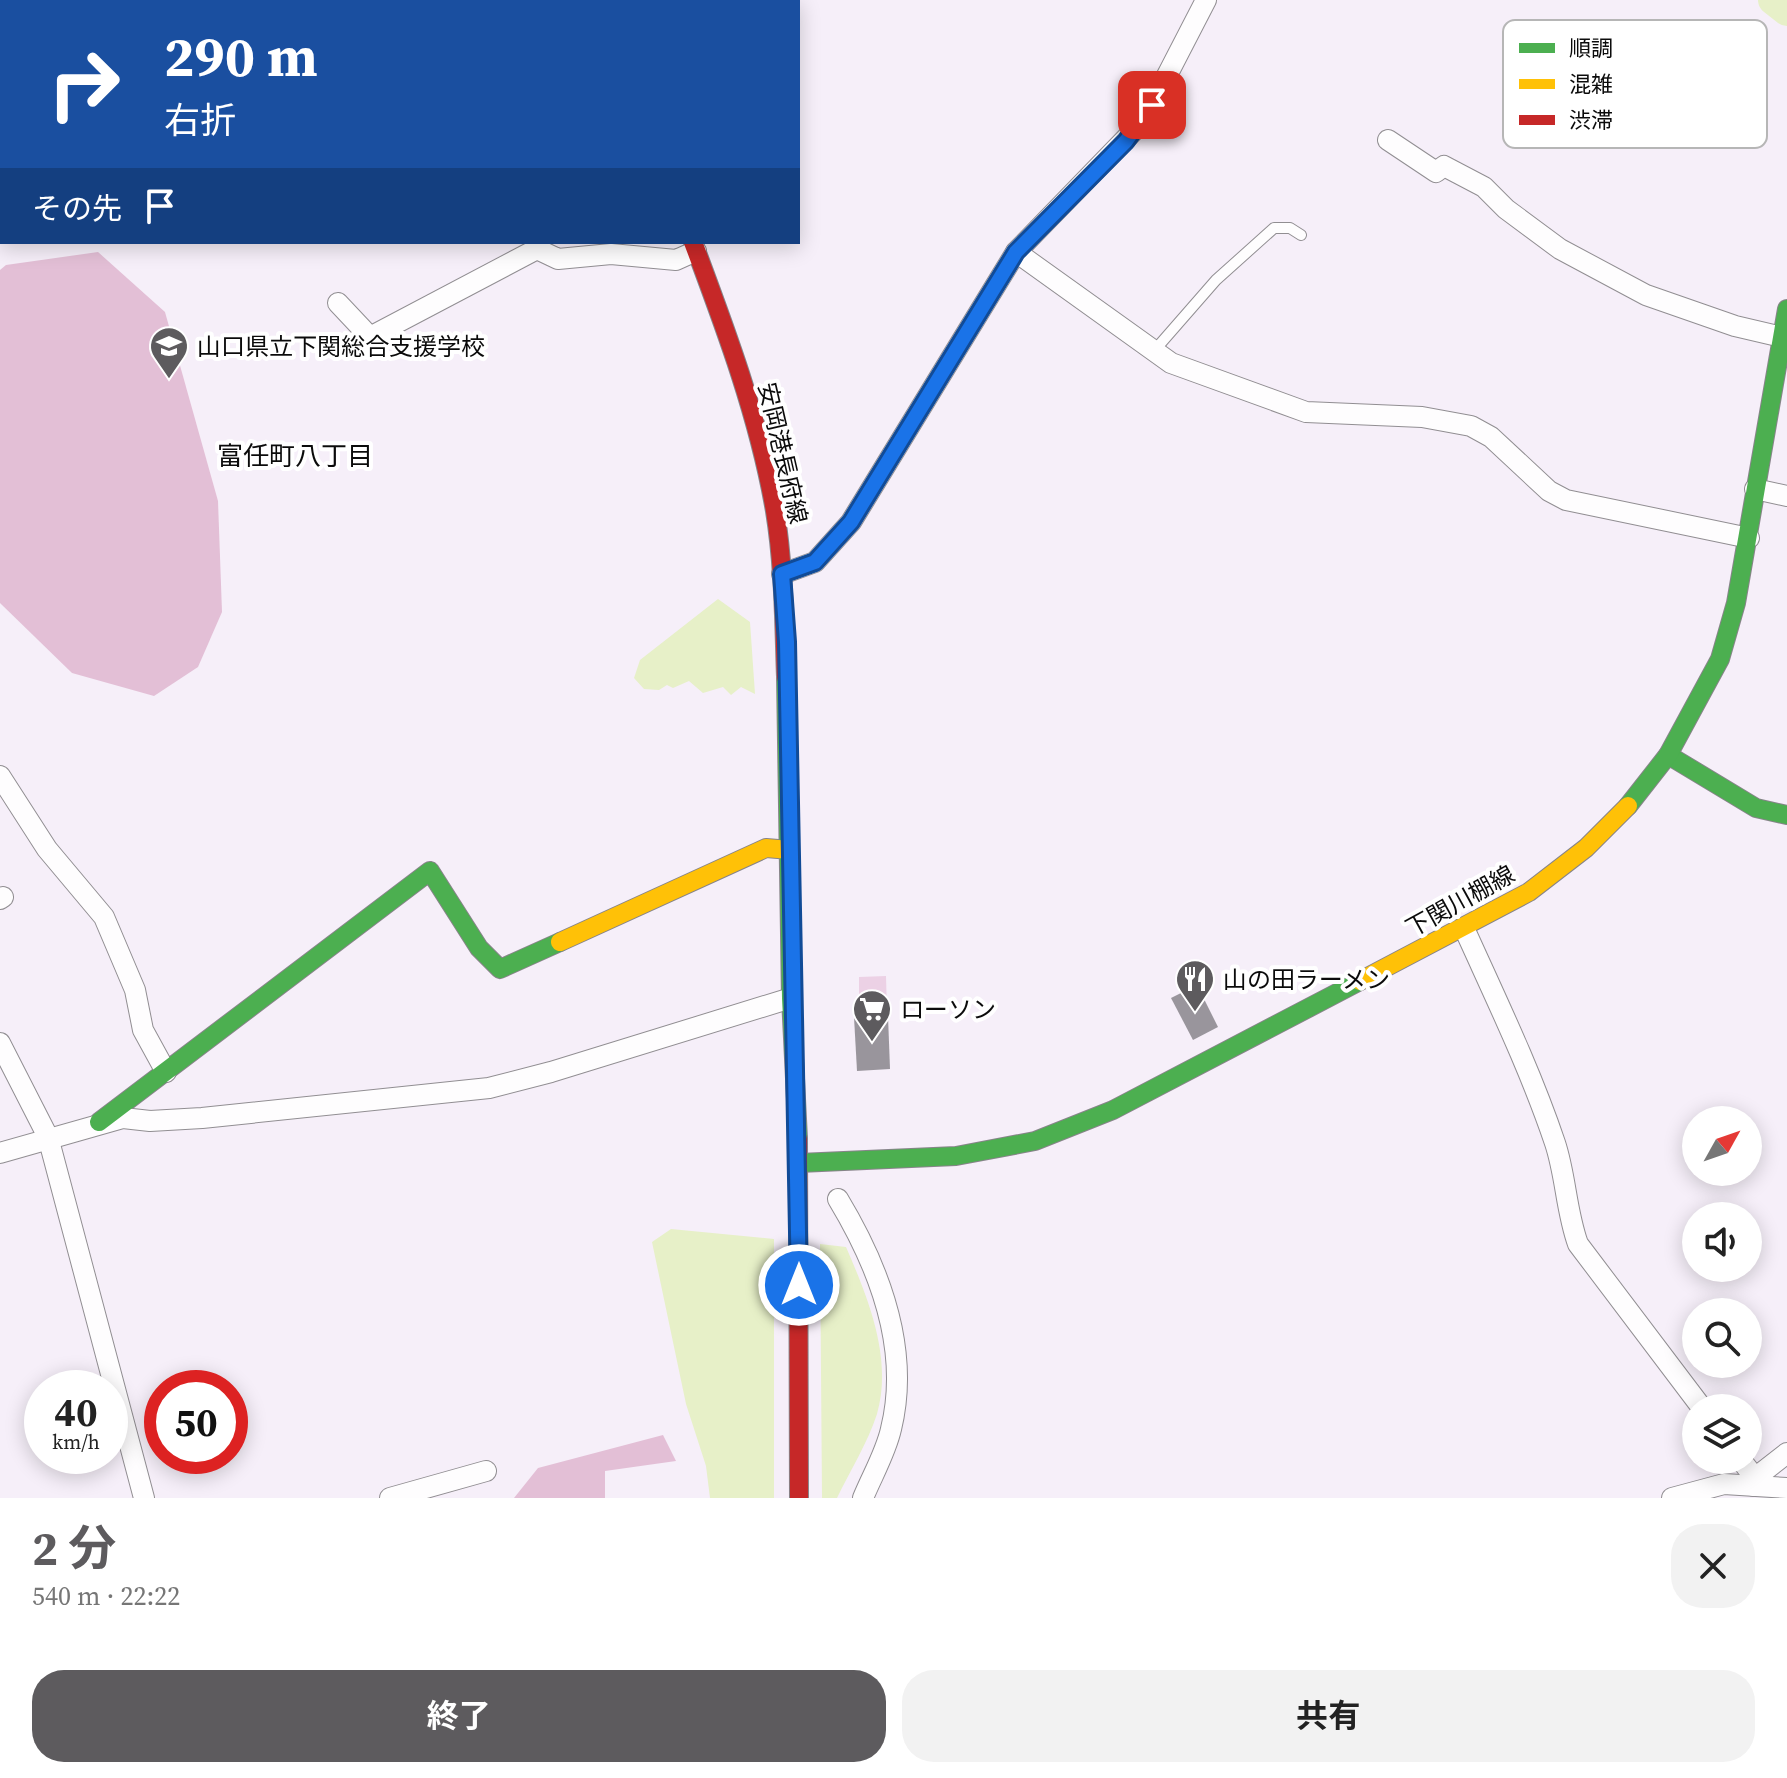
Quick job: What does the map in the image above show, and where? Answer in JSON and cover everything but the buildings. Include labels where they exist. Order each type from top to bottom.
[{"type":"main road","name":"安岡港長府線","points":[[694,246],[736,358],[756,428],[775,512],[782,574],[791,998],[799,1163],[799,1498]]},
{"type":"main road","name":"下関川棚線","points":[[799,1163],[929,1157],[1008,1148],[1053,1136],[1113,1110],[1464,928],[1529,892],[1586,848],[1638,796],[1668,755],[1720,659],[1736,603],[1749,538],[1787,309]]},
{"type":"main road","points":[[1668,755],[1756,808],[1787,815]]},
{"type":"main road","points":[[99,1122],[430,871],[444,887],[485,959],[500,969],[766,848],[790,850]]},
{"type":"street","points":[[782,574],[815,562],[851,522],[1016,252],[1144,120],[1206,0]]},
{"type":"street","points":[[1388,140],[1436,172],[1444,166],[1484,187],[1506,209],[1560,249],[1646,295],[1735,326],[1782,337]]},
{"type":"street","points":[[338,303],[370,337],[537,249],[558,259],[611,254],[676,260],[694,246]]},
{"type":"street","points":[[1016,252],[1154,351],[1186,369],[1306,412],[1422,417],[1471,426],[1491,437],[1549,491],[1566,500],[1749,538]]},
{"type":"street","points":[[1755,489],[1787,496]]},
{"type":"street","points":[[0,776],[47,849],[104,917],[135,990],[143,1030],[166,1072]]},
{"type":"street","points":[[1464,928],[1519,1050],[1555,1144],[1567,1186],[1570,1221],[1578,1244],[1691,1394]]},
{"type":"street","points":[[0,1153],[99,1122],[123,1118],[150,1121],[202,1118],[489,1088],[791,998]]},
{"type":"street","points":[[0,1043],[48,1137],[144,1498]]},
{"type":"street","points":[[838,1199],[857,1230],[880,1284],[896,1340],[897,1389],[891,1431],[863,1498]]},
{"type":"street","points":[[1755,1482],[1787,1453]]},
{"type":"street","points":[[390,1498],[486,1471]]},
{"type":"street","points":[[1750,1474],[1755,1482]]},
{"type":"street","points":[[1672,1498],[1724,1484],[1755,1482],[1787,1488]]},
{"type":"lane","points":[[1154,351],[1216,280],[1274,228],[1290,228],[1301,235]]},
{"type":"shaded area","points":[[98,252],[165,312],[218,501],[222,612],[198,667],[154,696],[72,673],[0,603],[0,270],[6,265]]},
{"type":"shaded area","points":[[718,599],[750,622],[755,694],[741,687],[731,695],[723,687],[703,693],[689,681],[673,688],[667,685],[659,690],[644,689],[634,678],[640,660]]},
{"type":"shaded area","points":[[886,976],[887,1011],[859,1011],[859,977]]},
{"type":"shaded area","points":[[671,1229],[774,1239],[774,1498],[710,1498],[706,1466],[686,1404],[652,1242]]},
{"type":"shaded area","points":[[820,1244],[846,1247],[870,1307],[882,1371],[877,1414],[837,1498],[822,1498]]},
{"type":"shaded area","points":[[663,1435],[676,1461],[605,1471],[605,1498],[514,1498],[538,1468]]},
{"type":"waterway","points":[[1773,0],[1787,11]]},
{"type":"traffic: fast","points":[[1628,806],[1668,755],[1720,659],[1736,603],[1787,309]]},
{"type":"traffic: fast","points":[[786,677],[791,998],[798,1139]]},
{"type":"traffic: fast","points":[[1668,755],[1756,808],[1787,815]]},
{"type":"traffic: fast","points":[[99,1122],[430,871],[479,948],[500,969],[560,942]]},
{"type":"traffic: fast","points":[[799,1163],[956,1156],[1035,1141],[1113,1110],[1360,981]]},
{"type":"traffic: slow","points":[[1360,981],[1529,892],[1586,848],[1628,806]]},
{"type":"traffic: slow","points":[[560,942],[766,848],[790,850]]},
{"type":"traffic: jam","points":[[694,244],[740,375],[768,476],[780,552],[786,677]]},
{"type":"traffic: jam","points":[[798,1139],[799,1498]]},
{"type":"place","name":"山口県立下関総合支援学校","points":[[169,380]]},
{"type":"place","name":"山の田ラーメン","points":[[1195,1013]]},
{"type":"place","name":"ローソン","points":[[872,1043]]},
{"type":"district","name":"富任町八丁目","points":[[295,456]]},
{"type":"route","points":[[799,1285],[799,1163],[791,998],[787,642],[782,574],[815,562],[841,535],[877,484],[999,275],[1028,236],[1126,141],[1152,105]]}]
